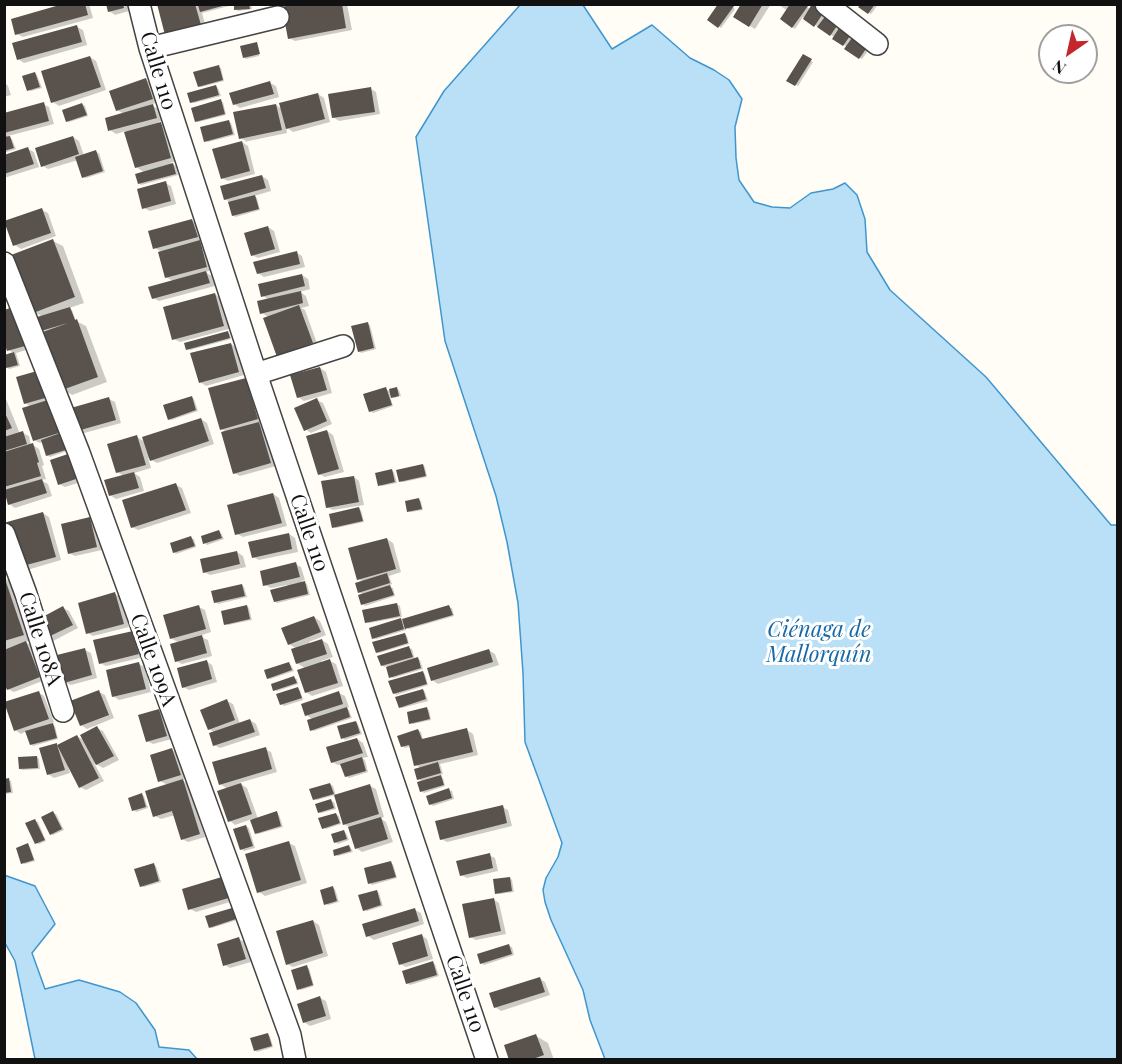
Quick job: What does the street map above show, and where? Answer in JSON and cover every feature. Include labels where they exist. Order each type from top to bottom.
[{"type":"street","name":"Calle 110","points":[[139,4],[150,48],[256,374],[487,1059]]},
{"type":"street","points":[[826,4],[877,44]]},
{"type":"street","points":[[150,48],[278,17]]},
{"type":"street","name":"Calle 109A","points":[[4,263],[79,453],[290,1035],[295,1059]]},
{"type":"street","points":[[256,374],[344,346]]},
{"type":"street","name":"Calle 108A","points":[[4,534],[26,594],[63,711]]},
{"type":"water","name":"Ciénaga de Mallorquín","points":[[520,5],[583,5],[612,49],[652,25],[690,58],[729,80],[742,99],[735,127],[739,180],[754,202],[772,207],[790,208],[811,193],[833,189],[845,183],[857,195],[865,219],[867,252],[890,290],[986,377],[1111,525],[1117,525],[1117,1059],[605,1059],[590,1020],[583,990],[545,902],[543,890],[546,878],[558,857],[562,843],[525,742],[518,603],[496,496],[445,341],[416,137],[444,91]]},
{"type":"water","points":[[4,875],[35,886],[55,924],[32,953],[45,989],[79,980],[120,992],[136,1003],[155,1030],[159,1047],[189,1050],[197,1059],[35,1059],[15,961],[5,943]]},
{"type":"building","points":[[63,4],[85,4],[88,15],[15,35],[11,19]]},
{"type":"building","points":[[106,4],[123,4],[124,8],[108,12]]},
{"type":"building","points":[[157,4],[195,4],[201,25],[165,35]]},
{"type":"building","points":[[234,4],[249,4],[250,9],[234,10]]},
{"type":"building","points":[[293,4],[342,4],[346,28],[288,39],[282,7]]},
{"type":"building","points":[[718,4],[734,6],[718,28],[707,20]]},
{"type":"building","points":[[741,4],[763,4],[749,27],[733,17]]},
{"type":"building","points":[[790,4],[808,6],[792,28],[780,19]]},
{"type":"building","points":[[812,4],[824,12],[814,27],[803,19]]},
{"type":"building","points":[[861,4],[875,4],[868,14],[858,7]]},
{"type":"building","points":[[198,5],[226,5],[200,12]]},
{"type":"building","points":[[827,14],[839,23],[830,36],[817,27]]},
{"type":"building","points":[[77,25],[82,42],[17,60],[12,43]]},
{"type":"building","points":[[841,25],[852,33],[843,46],[832,39]]},
{"type":"building","points":[[854,35],[868,46],[859,59],[844,49]]},
{"type":"building","points":[[257,42],[260,54],[243,58],[240,46]]},
{"type":"building","points":[[803,54],[812,59],[795,86],[786,81]]},
{"type":"building","points":[[90,56],[101,87],[51,103],[41,71]]},
{"type":"building","points":[[219,65],[223,80],[198,87],[193,72]]},
{"type":"building","points":[[35,72],[40,87],[27,91],[22,76]]},
{"type":"building","points":[[146,78],[153,99],[116,111],[109,91]]},
{"type":"building","points":[[270,81],[274,94],[233,105],[229,93]]},
{"type":"building","points":[[216,85],[219,95],[190,103],[187,93]]},
{"type":"building","points":[[371,87],[375,112],[332,118],[328,94]]},
{"type":"building","points":[[318,93],[325,119],[286,129],[279,103]]},
{"type":"building","points":[[221,99],[225,114],[195,122],[191,108]]},
{"type":"building","points":[[44,102],[49,121],[4,133],[4,113]]},
{"type":"building","points":[[82,103],[87,115],[66,122],[62,110]]},
{"type":"building","points":[[153,104],[157,118],[108,131],[105,118]]},
{"type":"building","points":[[276,104],[282,130],[239,139],[233,112]]},
{"type":"building","points":[[229,120],[233,134],[204,142],[200,127]]},
{"type":"building","points":[[161,122],[171,158],[135,168],[124,132]]},
{"type":"building","points":[[10,136],[14,148],[4,151],[4,137]]},
{"type":"building","points":[[73,136],[79,154],[41,167],[35,148]]},
{"type":"building","points":[[242,141],[250,171],[221,179],[212,149]]},
{"type":"building","points":[[28,147],[34,164],[4,174],[4,155]]},
{"type":"building","points":[[96,150],[103,171],[82,178],[75,157]]},
{"type":"building","points":[[173,163],[176,174],[138,184],[135,174]]},
{"type":"building","points":[[262,175],[266,188],[224,200],[220,186]]},
{"type":"building","points":[[166,181],[171,201],[142,209],[137,189]]},
{"type":"building","points":[[255,195],[259,209],[232,216],[228,202]]},
{"type":"building","points":[[42,208],[51,233],[13,246],[4,221]]},
{"type":"building","points":[[192,219],[198,237],[153,249],[148,231]]},
{"type":"building","points":[[268,226],[275,249],[251,256],[244,233]]},
{"type":"building","points":[[53,239],[75,297],[33,313],[11,255]]},
{"type":"building","points":[[200,240],[207,267],[165,278],[158,252]]},
{"type":"building","points":[[297,251],[300,264],[257,274],[253,262]]},
{"type":"building","points":[[206,271],[210,283],[152,299],[148,287]]},
{"type":"building","points":[[302,274],[305,286],[261,297],[258,284]]},
{"type":"building","points":[[301,291],[303,303],[260,314],[257,301]]},
{"type":"building","points":[[215,293],[224,326],[172,340],[163,307]]},
{"type":"building","points":[[299,305],[313,343],[277,357],[263,318]]},
{"type":"building","points":[[13,307],[25,346],[7,351],[4,342],[4,310]]},
{"type":"building","points":[[70,307],[75,320],[77,319],[98,377],[62,390],[40,333],[68,323],[41,331],[37,317]]},
{"type":"building","points":[[368,322],[374,348],[358,352],[351,326]]},
{"type":"building","points":[[228,331],[230,338],[186,350],[184,343]]},
{"type":"building","points":[[231,343],[239,372],[199,383],[190,353]]},
{"type":"building","points":[[14,352],[18,365],[6,368],[4,355]]},
{"type":"building","points":[[320,367],[327,390],[297,398],[290,375]]},
{"type":"building","points":[[37,371],[45,398],[24,404],[16,377]]},
{"type":"building","points":[[246,378],[258,419],[220,430],[208,388]]},
{"type":"building","points":[[386,387],[392,405],[369,412],[363,394]]},
{"type":"building","points":[[397,387],[399,396],[391,398],[389,389]]},
{"type":"building","points":[[192,396],[196,410],[168,420],[163,405]]},
{"type":"building","points":[[109,397],[116,420],[77,431],[71,408]]},
{"type":"building","points":[[317,398],[327,421],[304,431],[294,408]]},
{"type":"building","points":[[48,400],[59,433],[33,441],[22,408]]},
{"type":"building","points":[[4,411],[12,428],[4,431]]},
{"type":"building","points":[[201,418],[209,441],[150,461],[142,437]]},
{"type":"building","points":[[259,422],[271,463],[233,474],[221,432]]},
{"type":"building","points":[[327,430],[339,469],[318,475],[306,436]]},
{"type":"building","points":[[23,431],[27,444],[4,451],[4,437]]},
{"type":"building","points":[[63,432],[69,449],[46,456],[41,440]]},
{"type":"building","points":[[137,435],[146,465],[116,473],[107,444]]},
{"type":"building","points":[[33,443],[41,476],[4,487],[4,452]]},
{"type":"building","points":[[68,454],[76,479],[58,485],[50,460]]},
{"type":"building","points":[[423,464],[426,476],[399,482],[396,470]]},
{"type":"building","points":[[392,469],[395,482],[378,486],[375,473]]},
{"type":"building","points":[[134,472],[139,488],[109,496],[104,480]]},
{"type":"building","points":[[354,476],[359,502],[326,508],[321,481]]},
{"type":"building","points":[[42,479],[47,493],[8,505],[4,490]]},
{"type":"building","points":[[176,483],[186,510],[131,528],[122,500]]},
{"type":"building","points":[[273,493],[282,523],[235,535],[227,505]]},
{"type":"building","points":[[419,498],[422,509],[407,512],[405,501]]},
{"type":"building","points":[[359,507],[363,521],[332,528],[329,514]]},
{"type":"building","points":[[43,512],[56,557],[19,567],[7,522]]},
{"type":"building","points":[[90,517],[97,547],[68,554],[61,524]]},
{"type":"building","points":[[219,530],[222,538],[203,544],[201,536]]},
{"type":"building","points":[[289,533],[292,549],[252,558],[248,542]]},
{"type":"building","points":[[191,536],[195,546],[173,553],[170,543]]},
{"type":"building","points":[[387,538],[396,569],[357,580],[348,548]]},
{"type":"building","points":[[237,551],[240,564],[203,573],[200,559]]},
{"type":"building","points":[[296,562],[300,577],[263,586],[260,571]]},
{"type":"building","points":[[387,573],[390,583],[358,593],[355,583]]},
{"type":"building","points":[[4,576],[24,635],[4,641]]},
{"type":"building","points":[[305,581],[308,594],[274,602],[270,590]]},
{"type":"building","points":[[242,584],[245,596],[214,603],[211,591]]},
{"type":"building","points":[[390,585],[394,595],[361,605],[358,595]]},
{"type":"building","points":[[115,592],[124,624],[86,634],[78,603]]},
{"type":"building","points":[[397,603],[400,616],[365,623],[362,610]]},
{"type":"building","points":[[199,605],[206,629],[170,639],[163,615]]},
{"type":"building","points":[[247,605],[250,619],[224,625],[221,611]]},
{"type":"building","points":[[449,605],[453,615],[405,629],[402,619]]},
{"type":"building","points":[[63,606],[73,625],[46,638],[37,620]]},
{"type":"building","points":[[314,616],[321,632],[288,645],[281,628]]},
{"type":"building","points":[[401,618],[404,629],[372,639],[369,628]]},
{"type":"building","points":[[133,631],[139,654],[99,664],[93,640]]},
{"type":"building","points":[[405,633],[408,643],[376,653],[372,642]]},
{"type":"building","points":[[202,635],[207,653],[175,662],[170,644]]},
{"type":"building","points":[[322,639],[327,654],[296,664],[291,649]]},
{"type":"building","points":[[26,641],[40,677],[7,690],[4,683],[4,650]]},
{"type":"building","points":[[409,646],[413,657],[381,666],[377,656]]},
{"type":"building","points":[[85,648],[92,675],[64,683],[57,655]]},
{"type":"building","points":[[489,649],[493,662],[431,681],[427,668]]},
{"type":"building","points":[[418,657],[421,668],[389,678],[386,667]]},
{"type":"building","points":[[330,659],[338,683],[305,693],[297,670]]},
{"type":"building","points":[[207,660],[212,679],[182,688],[177,668]]},
{"type":"building","points":[[139,662],[146,689],[112,697],[106,670]]},
{"type":"building","points":[[289,662],[292,670],[267,679],[264,670]]},
{"type":"building","points":[[423,671],[427,684],[393,694],[388,681]]},
{"type":"building","points":[[294,676],[297,683],[273,691],[271,684]]},
{"type":"building","points":[[298,687],[302,698],[280,705],[276,694]]},
{"type":"building","points":[[423,689],[426,699],[399,708],[395,697]]},
{"type":"building","points":[[99,690],[109,715],[80,726],[70,701]]},
{"type":"building","points":[[39,691],[49,719],[14,731],[4,702]]},
{"type":"building","points":[[339,691],[343,704],[305,716],[301,704]]},
{"type":"building","points":[[227,699],[235,720],[208,730],[200,710]]},
{"type":"building","points":[[347,707],[350,717],[310,731],[307,720]]},
{"type":"building","points":[[427,707],[430,719],[409,724],[407,712]]},
{"type":"building","points":[[159,709],[167,736],[146,742],[138,715]]},
{"type":"building","points":[[250,719],[255,732],[213,746],[209,733]]},
{"type":"building","points":[[356,721],[360,733],[341,739],[337,726]]},
{"type":"building","points":[[53,723],[57,738],[30,745],[25,731]]},
{"type":"building","points":[[97,726],[114,756],[96,765],[80,735]]},
{"type":"building","points":[[467,728],[473,752],[414,766],[409,745],[401,747],[397,736],[418,729],[422,739]]},
{"type":"building","points":[[77,735],[99,778],[79,788],[57,745]]},
{"type":"building","points":[[357,738],[363,753],[331,763],[326,747]]},
{"type":"building","points":[[57,743],[65,770],[47,775],[39,748]]},
{"type":"building","points":[[266,747],[272,769],[219,785],[212,762]]},
{"type":"building","points":[[172,748],[181,775],[158,782],[150,755]]},
{"type":"building","points":[[37,756],[38,768],[19,769],[18,757]]},
{"type":"building","points":[[362,757],[366,771],[345,777],[340,764]]},
{"type":"building","points":[[438,762],[441,773],[417,780],[414,769]]},
{"type":"building","points":[[441,775],[444,785],[420,792],[417,782]]},
{"type":"building","points":[[9,778],[11,792],[4,793],[4,779]]},
{"type":"building","points":[[183,779],[200,834],[181,840],[172,811],[153,817],[145,791]]},
{"type":"building","points":[[241,783],[252,814],[228,822],[217,791]]},
{"type":"building","points":[[330,783],[334,794],[313,800],[309,789]]},
{"type":"building","points":[[370,784],[379,814],[343,825],[334,795]]},
{"type":"building","points":[[449,788],[452,798],[429,805],[426,796]]},
{"type":"building","points":[[142,793],[146,807],[132,811],[128,798]]},
{"type":"building","points":[[331,799],[334,808],[318,813],[315,804]]},
{"type":"building","points":[[503,805],[507,823],[440,840],[435,821]]},
{"type":"building","points":[[53,811],[62,829],[50,835],[41,817]]},
{"type":"building","points":[[277,811],[281,826],[255,834],[250,820]]},
{"type":"building","points":[[336,813],[340,823],[322,829],[318,818]]},
{"type":"building","points":[[381,817],[388,839],[355,849],[348,827]]},
{"type":"building","points":[[35,819],[45,840],[35,844],[25,823]]},
{"type":"building","points":[[246,825],[253,846],[240,850],[233,829]]},
{"type":"building","points":[[344,830],[347,839],[334,843],[331,834]]},
{"type":"building","points":[[289,841],[301,880],[257,893],[245,854]]},
{"type":"building","points":[[28,843],[34,860],[21,864],[16,848]]},
{"type":"building","points":[[349,845],[351,851],[334,856],[333,850]]},
{"type":"building","points":[[490,853],[493,868],[460,876],[456,861]]},
{"type":"building","points":[[391,861],[396,877],[368,884],[364,868]]},
{"type":"building","points":[[154,863],[159,881],[140,887],[134,869]]},
{"type":"building","points":[[225,876],[232,897],[188,910],[182,889]]},
{"type":"building","points":[[510,877],[512,891],[495,894],[493,879]]},
{"type":"building","points":[[333,886],[337,901],[324,905],[320,890]]},
{"type":"building","points":[[377,890],[381,905],[363,911],[358,895]]},
{"type":"building","points":[[494,898],[501,931],[469,938],[462,904]]},
{"type":"building","points":[[232,908],[236,919],[209,928],[205,916]]},
{"type":"building","points":[[415,908],[419,921],[366,937],[362,924]]},
{"type":"building","points":[[313,920],[323,953],[286,965],[276,931]]},
{"type":"building","points":[[422,934],[428,956],[399,965],[392,943]]},
{"type":"building","points":[[239,937],[246,959],[223,966],[217,944]]},
{"type":"building","points":[[509,944],[512,954],[480,964],[477,954]]},
{"type":"building","points":[[433,961],[437,975],[406,984],[402,971]]},
{"type":"building","points":[[307,965],[313,985],[297,990],[291,970]]},
{"type":"building","points":[[540,977],[545,992],[494,1008],[489,993]]},
{"type":"building","points":[[320,996],[326,1016],[303,1023],[297,1004]]},
{"type":"building","points":[[268,1033],[272,1046],[254,1051],[250,1038]]},
{"type":"building","points":[[536,1034],[544,1055],[530,1060],[509,1060],[504,1045]]}]
